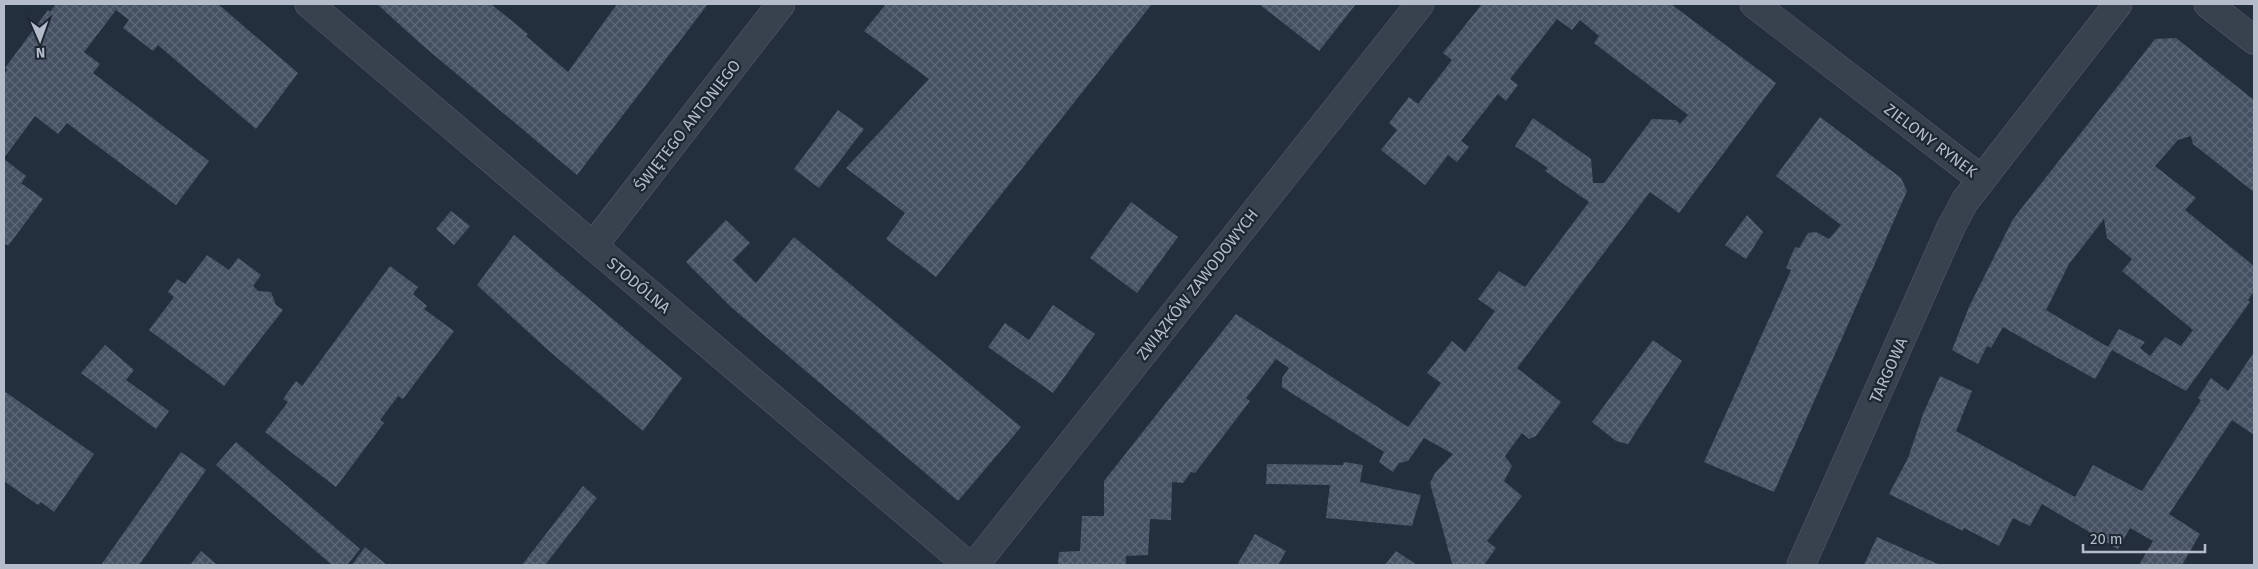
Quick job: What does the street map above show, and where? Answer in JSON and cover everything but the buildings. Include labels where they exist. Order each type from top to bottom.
[{"type":"street","name":"STODÓLNA","points":[[309,4],[968,565]]},
{"type":"street","name":"ŚWIĘTEGO ANTONIEGO","points":[[593,246],[781,4]]},
{"type":"street","name":"ZWIĄZKÓW ZAWODOWYCH","points":[[975,565],[1420,4]]},
{"type":"street","name":"ZIELONY RYNEK","points":[[1754,4],[1981,179],[2118,4]]},
{"type":"street","points":[[2208,4],[2254,40]]},
{"type":"street","name":"TARGOWA","points":[[1801,565],[1951,227],[1981,179]]}]
